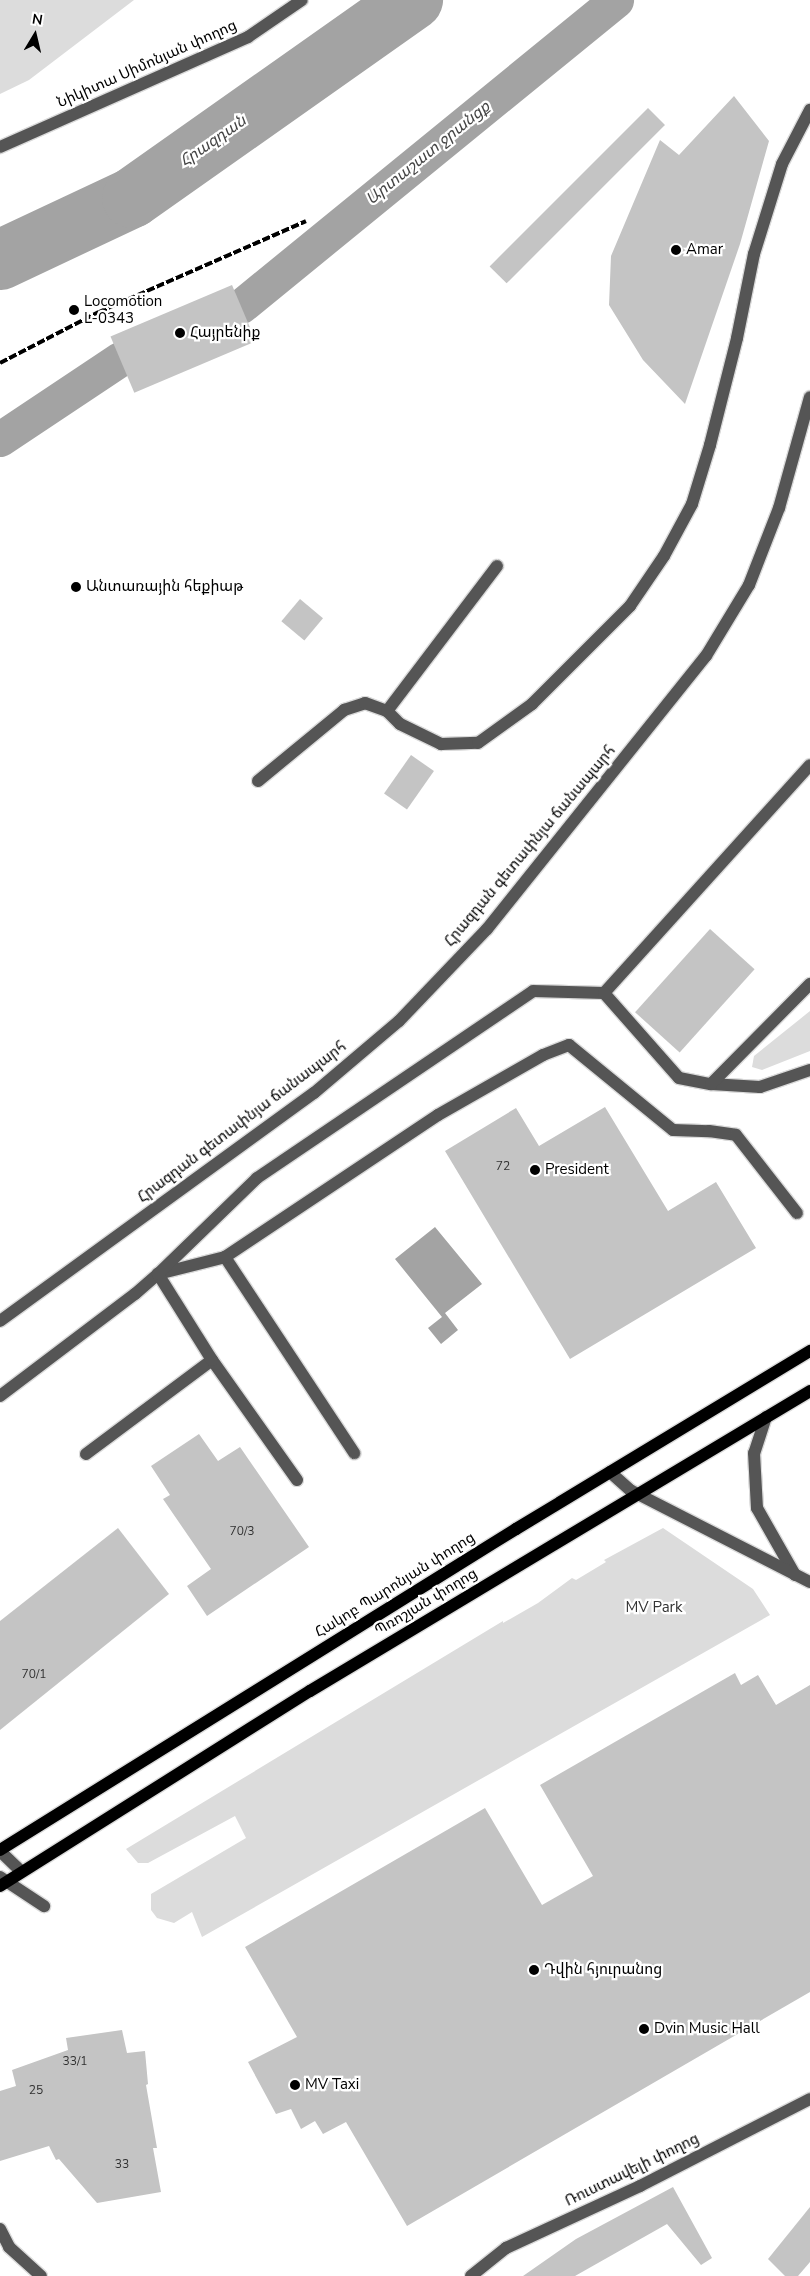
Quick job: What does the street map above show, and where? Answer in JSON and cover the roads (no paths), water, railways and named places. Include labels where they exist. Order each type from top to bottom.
[{"type":"main road","name":"Հակոբ Պարոնյան փողոց","points":[[0,1851],[610,1472],[810,1351]]},
{"type":"main road","points":[[637,1494],[810,1391]]},
{"type":"main road","name":"Պռոշյան փողոց","points":[[22,1872],[310,1691],[637,1494]]},
{"type":"main road","points":[[2,1881],[22,1872]]},
{"type":"street","name":"Նիկիտա Սիմոնյան փողոց","points":[[0,148],[248,37],[302,0]]},
{"type":"street","points":[[258,781],[344,710],[365,703],[387,711],[400,724],[441,744],[478,743],[532,704],[630,606],[664,556],[692,504],[710,445],[737,338],[754,254],[782,164],[810,110]]},
{"type":"street","name":"Հրազդան գետափնյա ճանապարհ","points":[[0,1321],[314,1093],[399,1021],[486,930],[706,656],[752,577],[779,508],[810,397]]},
{"type":"street","points":[[387,711],[498,566]]},
{"type":"street","points":[[604,993],[810,765]]},
{"type":"street","points":[[711,1084],[810,984]]},
{"type":"street","points":[[0,1396],[135,1294],[256,1178],[533,991],[604,993],[679,1078],[711,1084],[760,1087],[810,1070]]},
{"type":"street","points":[[158,1274],[225,1257],[438,1115],[543,1055],[570,1045],[673,1130],[709,1131],[736,1135],[797,1213]]},
{"type":"street","points":[[225,1257],[354,1453]]},
{"type":"street","points":[[158,1274],[212,1360],[297,1480]]},
{"type":"street","points":[[86,1454],[212,1360]]},
{"type":"street","points":[[766,1417],[754,1453],[757,1508],[795,1575]]},
{"type":"street","points":[[610,1472],[637,1494],[810,1582]]},
{"type":"street","points":[[0,1851],[22,1872]]},
{"type":"street","points":[[2,1881],[44,1906]]},
{"type":"street","name":"Ռուստավելի փողոց","points":[[471,2276],[506,2248],[640,2186],[810,2099]]},
{"type":"street","points":[[0,2229],[8,2247],[42,2276]]},
{"type":"waterway","name":"Հրազդան","points":[[0,260],[132,198],[413,0]]},
{"type":"waterway","name":"Արտաշատ ջրանցք","points":[[241,306],[616,0]]},
{"type":"waterway","points":[[0,439],[120,359]]},
{"type":"railway","points":[[0,363],[99,312],[306,221]]},
{"type":"place","name":"Amar","points":[[676,250]]},
{"type":"place","name":"Locomotion L-0343","points":[[74,310]]},
{"type":"place","name":"Հայրենիք","points":[[180,333]]},
{"type":"place","name":"Անտառային հեքիաթ","points":[[76,587]]},
{"type":"place","name":"President","points":[[535,1170]]},
{"type":"place","name":"Դվին հյուրանոց","points":[[534,1970]]},
{"type":"place","name":"Dvin Music Hall","points":[[644,2029]]},
{"type":"place","name":"MV Taxi","points":[[295,2085]]},
{"type":"park label","name":"MV Park","points":[[654,1608]]}]
